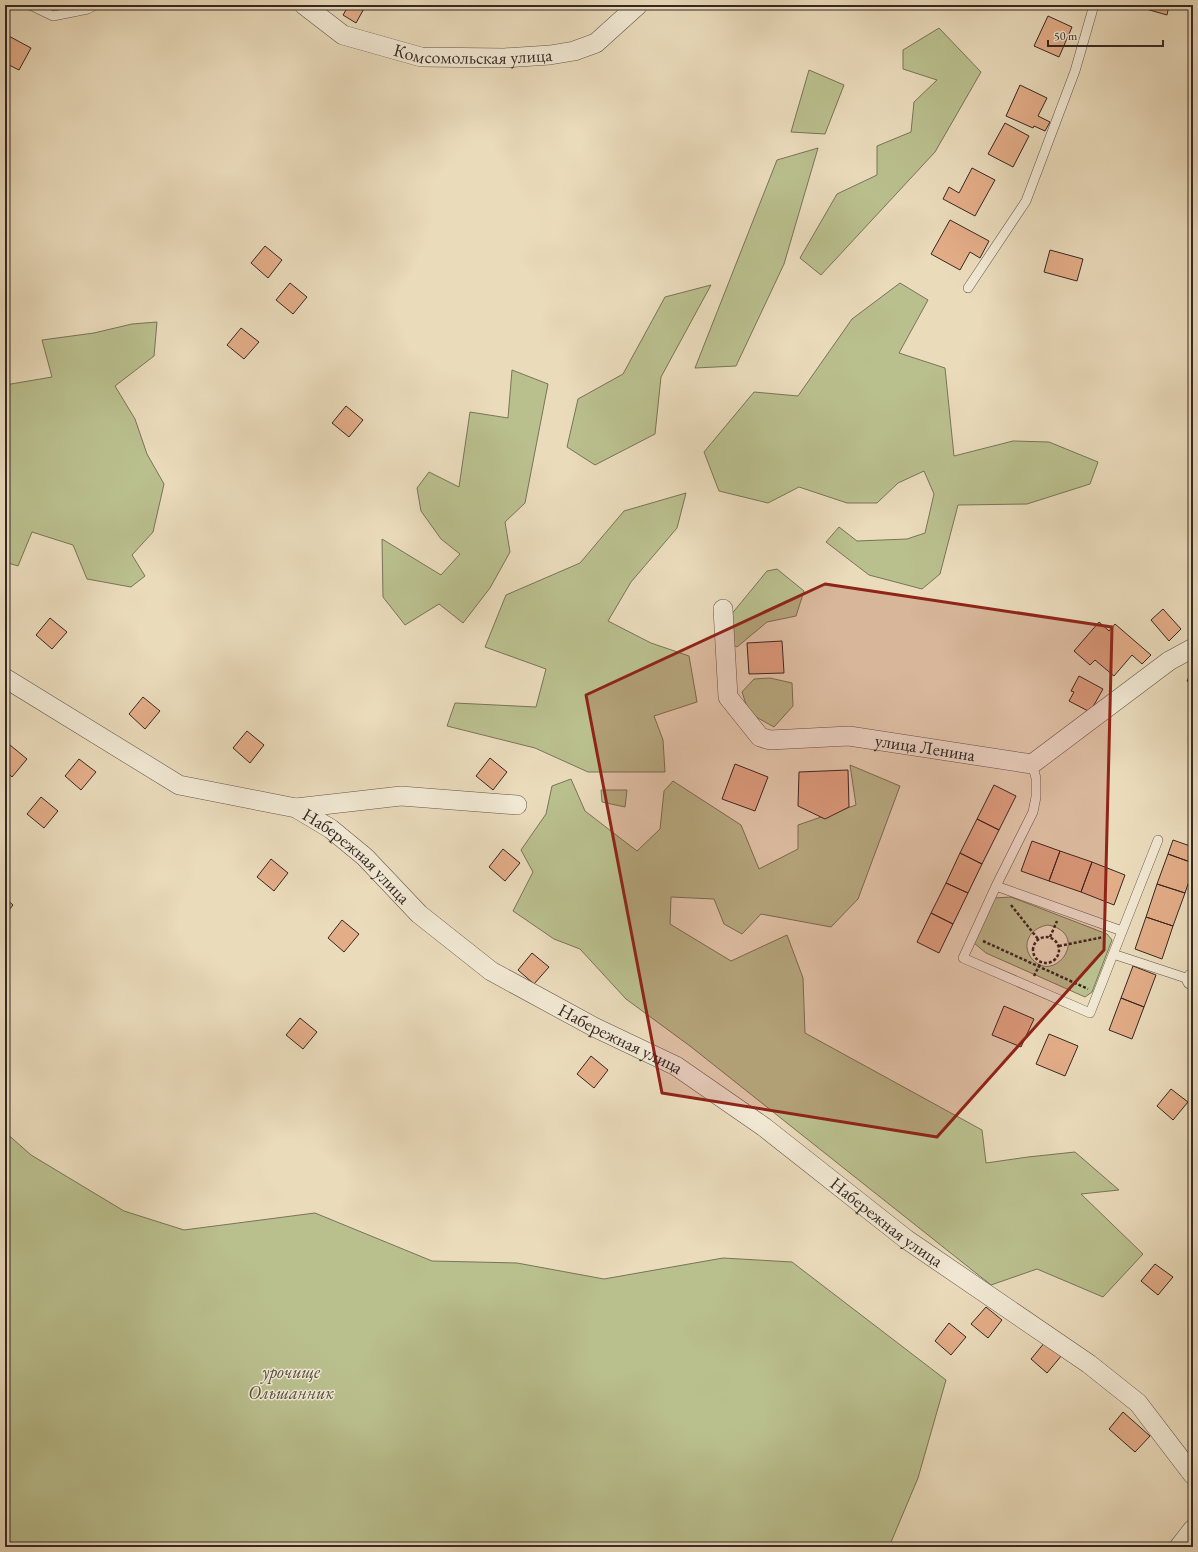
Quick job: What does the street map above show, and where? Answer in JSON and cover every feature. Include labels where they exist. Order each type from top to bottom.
[{"type":"street","name":"Комсомольская улица","points":[[304,5],[343,35],[421,57],[504,58],[550,55],[574,51],[596,43],[638,5]]},
{"type":"street","name":"улица Ленина","points":[[723,609],[728,697],[760,737],[770,740],[849,736],[1032,764]]},
{"type":"street","points":[[1032,764],[1169,661],[1193,648]]},
{"type":"street","name":"Набережная улица","points":[[5,678],[179,785],[296,808],[331,829],[365,857],[419,914],[491,971],[594,1027],[676,1066],[764,1127],[906,1239],[1089,1364],[1138,1403],[1193,1475]]},
{"type":"street","points":[[296,808],[401,796],[517,805]]},
{"type":"street","points":[[1179,1547],[1193,1529]]},
{"type":"lane","points":[[30,5],[53,16],[88,9],[95,5]]},
{"type":"lane","points":[[968,288],[1026,201],[1075,71],[1094,5]]},
{"type":"lane","points":[[1032,764],[1036,778],[1033,812],[996,886],[963,958],[1090,1014],[1158,840]]},
{"type":"lane","points":[[996,886],[1121,933]]},
{"type":"lane","points":[[1113,954],[1193,979]]},
{"type":"path","points":[[996,886],[1038,939]]},
{"type":"path","points":[[1050,936],[1062,910]]},
{"type":"path","points":[[1059,946],[1121,933]]},
{"type":"path","points":[[1045,936],[1050,936],[1057,942],[1060,951],[1056,959],[1049,963],[1040,962],[1034,956],[1034,943],[1038,939],[1045,936]]},
{"type":"path","points":[[972,937],[1098,993]]},
{"type":"highlighted area","points":[[825,584],[1112,627],[1104,950],[937,1137],[662,1093],[586,695]]},
{"type":"green space","points":[[939,28],[981,72],[935,152],[821,275],[800,258],[837,194],[877,175],[877,146],[911,132],[914,102],[937,80],[903,69],[903,50]]},
{"type":"green space","points":[[809,70],[844,85],[825,134],[791,132]]},
{"type":"green space","points":[[818,148],[784,264],[736,366],[695,368],[777,160]]},
{"type":"green space","points":[[900,283],[928,300],[899,353],[945,368],[954,456],[1013,441],[1049,442],[1098,462],[1090,484],[1027,504],[958,505],[940,574],[922,589],[869,575],[826,542],[839,527],[857,541],[907,539],[925,533],[934,494],[924,471],[898,483],[877,503],[847,503],[799,487],[768,503],[719,491],[704,452],[754,392],[798,396],[852,319]]},
{"type":"green space","points":[[711,285],[661,377],[655,434],[595,465],[567,447],[578,399],[623,374],[665,297]]},
{"type":"green space","points":[[157,322],[154,356],[115,386],[135,419],[147,454],[164,484],[153,532],[132,555],[145,576],[131,587],[87,579],[73,545],[32,532],[18,566],[5,562],[5,385],[52,377],[42,340],[94,333],[132,324]]},
{"type":"green space","points":[[512,370],[548,384],[525,503],[505,522],[510,552],[490,588],[463,623],[439,604],[405,625],[383,597],[382,539],[441,575],[460,554],[441,539],[421,511],[417,488],[429,472],[459,487],[470,412],[508,418]]},
{"type":"green space","points":[[686,493],[677,528],[631,582],[608,621],[651,643],[689,656],[697,702],[654,716],[663,740],[665,772],[588,772],[535,748],[447,726],[455,703],[536,707],[546,669],[485,647],[506,595],[580,563],[624,511]]},
{"type":"green space","points":[[777,569],[804,591],[796,616],[767,622],[737,647],[728,642],[730,616],[767,571]]},
{"type":"green space","points":[[770,678],[792,683],[793,706],[774,727],[749,713],[742,692],[754,679]]},
{"type":"green space","points":[[850,765],[900,786],[858,899],[831,927],[761,914],[742,934],[724,924],[714,899],[671,897],[670,924],[731,961],[787,935],[803,978],[805,1033],[982,1130],[986,1163],[1075,1152],[1119,1190],[1081,1194],[1143,1254],[1103,1297],[1037,1269],[991,1285],[690,1046],[626,999],[580,949],[554,939],[513,911],[533,872],[521,850],[546,814],[552,786],[571,779],[585,811],[637,851],[660,829],[664,791],[673,781],[741,825],[759,869],[798,849],[798,825],[856,805]]},
{"type":"green space","points":[[601,790],[627,790],[625,807],[602,802]]},
{"type":"green space","points":[[1011,897],[1107,934],[1112,940],[1092,992],[1085,997],[986,953],[974,943],[995,898]],"holes":[[[1048,925],[1061,930],[1067,938],[1068,947],[1064,956],[1057,963],[1048,966],[1039,965],[1030,956],[1028,950],[1027,945],[1030,936],[1033,932],[1043,926]]]},
{"type":"green space","name":"урочище Ольшанник","points":[[5,1132],[31,1155],[124,1211],[184,1230],[315,1213],[432,1261],[517,1263],[604,1279],[723,1258],[792,1262],[946,1380],[918,1478],[889,1547],[5,1547]]},
{"type":"building","points":[[349,5],[366,5],[356,23],[343,15]]},
{"type":"building","points":[[1132,5],[1169,5],[1167,15]]},
{"type":"building","points":[[1048,16],[1072,27],[1059,57],[1034,46]]},
{"type":"building","points":[[5,34],[31,48],[19,70],[5,63]]},
{"type":"building","points":[[1020,85],[1047,98],[1038,116],[1050,122],[1045,131],[1034,126],[1033,128],[1006,116]]},
{"type":"building","points":[[1005,123],[1029,136],[1013,167],[988,154]]},
{"type":"building","points":[[972,168],[995,180],[975,216],[943,199],[949,187],[959,193]]},
{"type":"building","points":[[950,220],[989,241],[980,258],[970,252],[960,270],[931,254]]},
{"type":"building","points":[[265,246],[282,260],[268,278],[251,263]]},
{"type":"building","points":[[1050,250],[1083,259],[1077,281],[1044,272]]},
{"type":"building","points":[[290,283],[307,297],[293,314],[276,300]]},
{"type":"building","points":[[241,328],[259,342],[244,359],[227,345]]},
{"type":"building","points":[[346,406],[363,420],[349,437],[332,423]]},
{"type":"building","points":[[1163,609],[1181,629],[1169,641],[1151,620]]},
{"type":"building","points":[[50,618],[67,632],[52,649],[36,635]]},
{"type":"building","points":[[1099,622],[1109,631],[1115,624],[1151,655],[1142,664],[1132,655],[1114,676],[1095,660],[1090,665],[1074,651]]},
{"type":"building","points":[[782,641],[784,673],[749,674],[747,643]]},
{"type":"building","points":[[1192,671],[1193,672],[1193,684],[1187,681]]},
{"type":"building","points":[[1079,676],[1103,689],[1090,712],[1069,701],[1074,692],[1071,691]]},
{"type":"building","points":[[143,697],[160,711],[145,729],[129,714]]},
{"type":"building","points":[[247,731],[264,745],[250,763],[233,748]]},
{"type":"building","points":[[10,745],[27,759],[12,777],[5,770],[5,751]]},
{"type":"building","points":[[490,758],[507,772],[493,790],[476,776]]},
{"type":"building","points":[[79,759],[96,772],[81,790],[65,776]]},
{"type":"building","points":[[735,764],[768,777],[755,811],[722,799]]},
{"type":"building","points":[[848,770],[849,807],[825,819],[798,806],[799,772]]},
{"type":"building","points":[[994,785],[1016,796],[999,830],[977,819]]},
{"type":"building","points":[[41,797],[58,811],[44,828],[27,814]]},
{"type":"building","points":[[977,819],[999,830],[982,864],[960,853]]},
{"type":"building","points":[[1173,840],[1193,847],[1193,863],[1168,854]]},
{"type":"building","points":[[1032,841],[1060,851],[1049,881],[1021,871]]},
{"type":"building","points":[[503,849],[520,863],[505,881],[489,867]]},
{"type":"building","points":[[1060,851],[1092,862],[1081,892],[1049,881]]},
{"type":"building","points":[[960,853],[982,864],[968,893],[946,883]]},
{"type":"building","points":[[1168,854],[1193,863],[1193,869],[1185,893],[1157,884]]},
{"type":"building","points":[[271,859],[288,873],[274,891],[257,877]]},
{"type":"building","points":[[1092,862],[1125,875],[1114,905],[1081,892]]},
{"type":"building","points":[[946,883],[968,893],[953,924],[931,913]]},
{"type":"building","points":[[1157,884],[1185,893],[1173,926],[1146,917]]},
{"type":"building","points":[[5,898],[13,905],[5,915]]},
{"type":"building","points":[[931,913],[953,924],[939,953],[917,942]]},
{"type":"building","points":[[1146,917],[1173,926],[1162,959],[1135,949]]},
{"type":"building","points":[[342,920],[359,934],[344,952],[328,938]]},
{"type":"building","points":[[532,953],[549,967],[534,984],[518,970]]},
{"type":"building","points":[[1133,966],[1156,975],[1144,1007],[1121,998]]},
{"type":"building","points":[[1121,998],[1144,1007],[1132,1039],[1109,1030]]},
{"type":"building","points":[[1004,1006],[1034,1019],[1021,1047],[992,1035]]},
{"type":"building","points":[[300,1018],[317,1032],[303,1049],[286,1035]]},
{"type":"building","points":[[1049,1034],[1078,1046],[1065,1076],[1036,1064]]},
{"type":"building","points":[[591,1056],[608,1070],[594,1088],[577,1074]]},
{"type":"building","points":[[1171,1089],[1188,1102],[1173,1120],[1157,1106]]},
{"type":"building","points":[[1155,1264],[1173,1277],[1158,1295],[1141,1281]]},
{"type":"building","points":[[986,1307],[1002,1320],[988,1338],[971,1324]]},
{"type":"building","points":[[949,1323],[966,1337],[951,1355],[935,1341]]},
{"type":"building","points":[[1045,1342],[1062,1355],[1047,1373],[1031,1359]]},
{"type":"building","points":[[1123,1412],[1150,1436],[1135,1452],[1109,1429]]}]
